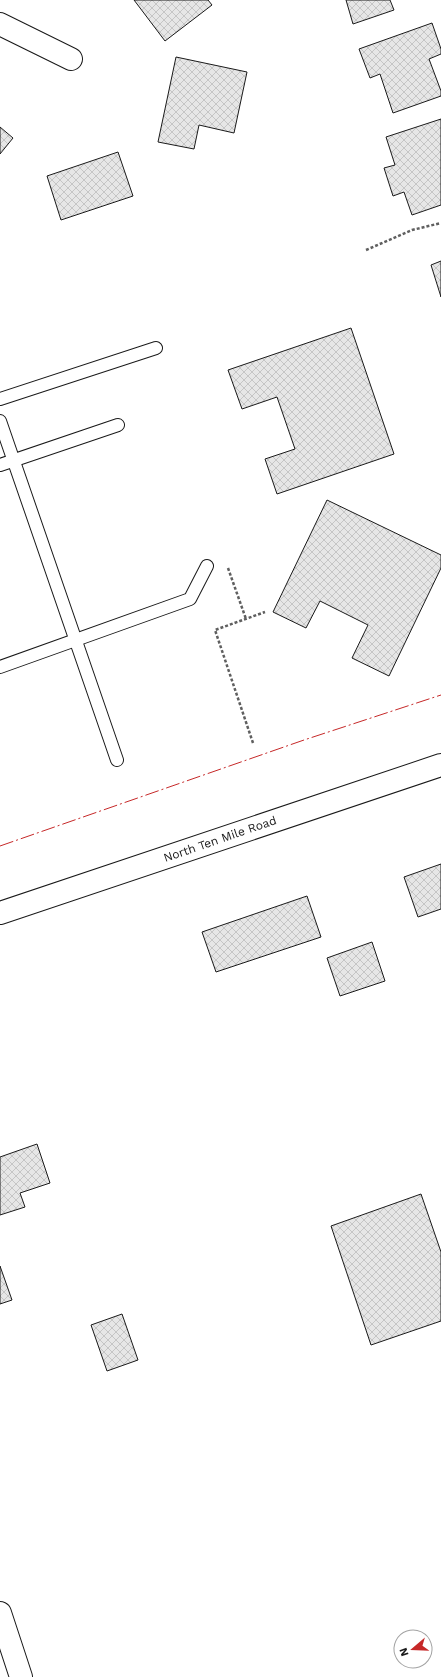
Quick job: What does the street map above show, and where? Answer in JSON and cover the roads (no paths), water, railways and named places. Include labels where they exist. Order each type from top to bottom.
[{"type":"main road","points":[[0,24],[71,59]]},
{"type":"main road","name":"North Ten Mile Road","points":[[0,913],[441,765]]},
{"type":"main road","points":[[0,1613],[21,1677]]},
{"type":"lane","points":[[0,399],[156,348]]},
{"type":"lane","points":[[0,421],[117,760]]},
{"type":"lane","points":[[0,465],[118,425]]},
{"type":"lane","points":[[0,667],[190,599],[207,566]]}]
